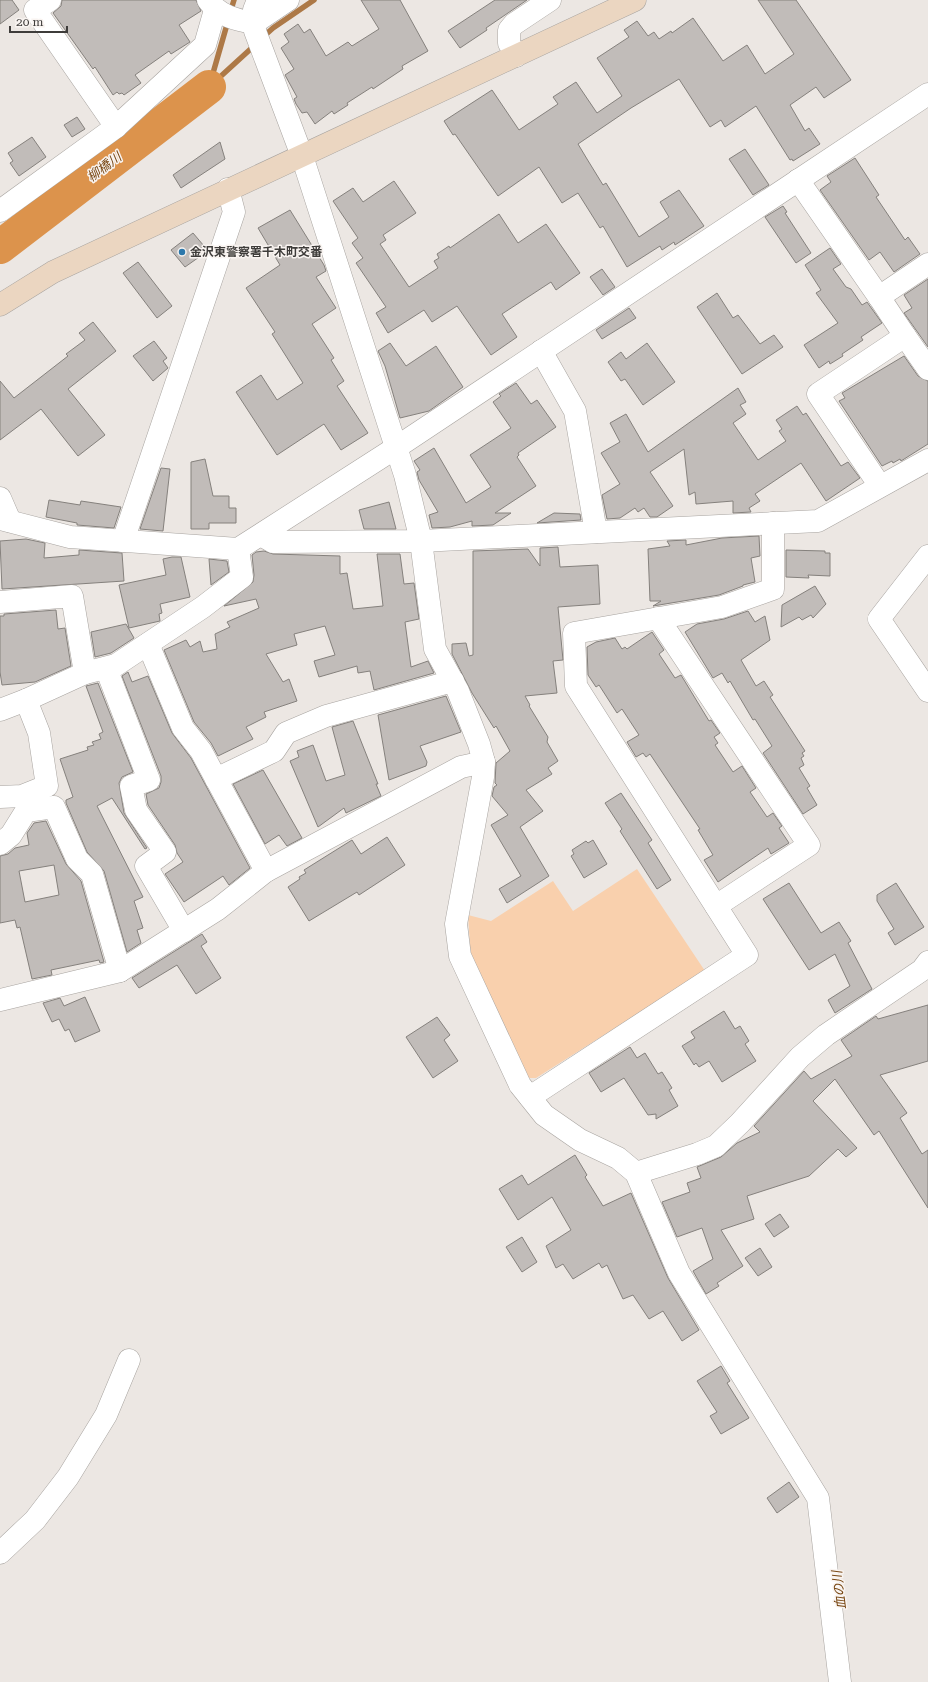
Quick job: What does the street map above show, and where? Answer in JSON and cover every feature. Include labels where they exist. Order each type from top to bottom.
[{"type":"street","points":[[232,16],[254,10],[258,0]]},
{"type":"street","points":[[0,211],[116,127],[205,45],[232,16],[288,0]]},
{"type":"street","points":[[516,56],[509,43],[509,30],[514,24],[550,0]]},
{"type":"street","points":[[0,304],[53,272],[636,0]]},
{"type":"street","points":[[38,3],[116,127]]},
{"type":"street","points":[[232,16],[266,60],[302,156],[406,475],[421,541],[435,649],[452,681],[479,744],[484,762],[483,777],[456,924],[460,956],[520,1085],[544,1115],[580,1140],[618,1158],[636,1172],[679,1273],[818,1498],[840,1682]]},
{"type":"street","points":[[0,498],[5,520],[70,537],[238,549],[396,447],[928,94]]},
{"type":"street","points":[[798,180],[928,369]]},
{"type":"street","points":[[123,541],[234,212],[228,190]]},
{"type":"street","points":[[879,297],[928,264]]},
{"type":"street","points":[[880,486],[818,394],[905,336]]},
{"type":"street","points":[[541,351],[575,411],[596,532]]},
{"type":"street","points":[[261,535],[273,542],[421,541],[818,521],[928,460]]},
{"type":"street","points":[[530,1097],[747,954],[576,686],[574,632],[722,607],[773,589],[772,523]]},
{"type":"street","points":[[0,710],[26,700],[85,673],[116,665],[203,607],[242,577],[238,549]]},
{"type":"street","points":[[928,556],[879,619],[928,691]]},
{"type":"street","points":[[0,602],[72,596],[85,673]]},
{"type":"street","points":[[658,618],[809,845],[716,906]]},
{"type":"street","points":[[148,644],[183,728],[201,751],[266,871]]},
{"type":"street","points":[[106,668],[148,780],[131,786],[136,810],[165,852],[146,866],[184,931]]},
{"type":"street","points":[[216,779],[274,752],[286,733],[326,716],[452,681]]},
{"type":"street","points":[[26,700],[39,733],[47,786],[54,807],[77,859],[92,874],[120,971]]},
{"type":"street","points":[[0,1000],[120,971],[218,909],[266,871],[460,767],[484,762]]},
{"type":"street","points":[[0,844],[11,835],[24,804],[47,786]]},
{"type":"street","points":[[0,797],[24,804],[54,807]]},
{"type":"street","points":[[636,1172],[697,1154],[716,1146],[740,1123],[800,1057],[826,1035],[922,970],[928,962]]},
{"type":"street","points":[[0,1553],[34,1520],[68,1477],[106,1415],[129,1360]]},
{"type":"shaded area","points":[[637,869],[705,971],[536,1078],[525,1078],[471,961],[468,915],[491,921],[553,881],[573,911]]},
{"type":"building","points":[[0,0],[12,0],[19,10],[0,24]]},
{"type":"building","points":[[62,0],[196,0],[201,11],[179,25],[190,42],[171,54],[169,51],[135,75],[141,83],[124,95],[117,92],[113,95],[95,67],[93,69],[53,13],[61,6]]},
{"type":"building","points":[[361,0],[400,0],[428,51],[402,66],[403,69],[373,89],[372,87],[347,103],[348,105],[334,114],[332,111],[315,124],[307,112],[302,113],[296,104],[294,99],[297,97],[285,75],[294,69],[281,48],[289,42],[284,34],[298,24],[304,33],[310,29],[326,56],[348,42],[352,46],[379,29]]},
{"type":"building","points":[[495,0],[527,0],[460,48],[448,31]]},
{"type":"building","points":[[758,0],[796,0],[851,80],[824,98],[816,87],[790,105],[805,131],[809,128],[820,144],[793,161],[792,159],[790,160],[756,106],[725,127],[721,120],[710,127],[679,79],[631,108],[578,144],[603,185],[606,183],[639,237],[669,217],[660,202],[679,190],[704,226],[675,245],[674,242],[662,250],[660,246],[627,267],[603,226],[600,228],[578,193],[562,203],[539,167],[498,196],[455,134],[453,135],[444,121],[492,90],[519,130],[558,104],[553,97],[576,82],[597,113],[622,96],[597,58],[629,37],[624,30],[637,21],[648,36],[654,32],[659,39],[671,31],[672,33],[693,18],[723,61],[747,45],[765,74],[794,54]]},
{"type":"building","points":[[77,117],[85,129],[72,137],[64,125]]},
{"type":"building","points":[[32,137],[46,157],[19,176],[10,163],[13,161],[8,153]]},
{"type":"building","points":[[220,142],[225,159],[181,188],[173,175]]},
{"type":"building","points":[[745,149],[769,185],[753,195],[729,159]]},
{"type":"building","points":[[855,158],[879,195],[876,197],[905,240],[908,237],[920,254],[894,272],[880,252],[869,260],[820,190],[831,182],[827,176]]},
{"type":"building","points":[[394,181],[416,213],[383,235],[386,240],[380,244],[409,287],[438,268],[434,261],[439,258],[437,254],[449,246],[450,248],[499,214],[518,243],[546,224],[580,273],[556,290],[551,282],[502,314],[517,337],[491,355],[457,306],[432,322],[424,310],[388,333],[376,313],[386,307],[356,263],[363,258],[352,243],[358,238],[333,201],[353,188],[363,202]]},
{"type":"building","points":[[783,206],[787,212],[785,213],[811,253],[796,263],[765,217]]},
{"type":"building","points":[[290,210],[324,265],[326,271],[316,277],[336,308],[312,324],[334,358],[331,360],[344,381],[337,386],[368,433],[341,450],[324,424],[277,455],[236,392],[261,375],[277,400],[303,383],[272,334],[275,332],[246,288],[280,265],[258,228]]},
{"type":"building","points":[[193,233],[204,246],[198,250],[202,255],[185,267],[171,250]]},
{"type":"building","points":[[830,248],[841,264],[833,269],[846,287],[851,289],[862,305],[867,302],[882,323],[861,337],[863,340],[842,354],[843,356],[830,364],[829,361],[819,368],[804,345],[838,323],[816,293],[821,290],[805,265]]},
{"type":"building","points":[[138,262],[172,306],[157,318],[123,273]]},
{"type":"building","points":[[602,269],[615,287],[603,295],[590,277]]},
{"type":"building","points":[[928,279],[928,347],[904,313],[912,308],[904,295]]},
{"type":"building","points":[[717,293],[733,318],[738,315],[760,344],[774,335],[783,347],[742,374],[697,307]]},
{"type":"building","points":[[629,308],[636,318],[602,339],[596,330]]},
{"type":"building","points":[[93,322],[116,351],[68,389],[105,435],[78,456],[41,409],[0,440],[0,381],[14,398],[68,356],[66,354],[85,340],[79,333]]},
{"type":"building","points":[[154,341],[167,358],[163,361],[168,368],[153,381],[133,356]]},
{"type":"building","points":[[390,343],[406,366],[436,346],[463,387],[429,411],[400,418],[385,366],[378,351]]},
{"type":"building","points":[[647,343],[675,382],[643,405],[625,379],[621,381],[608,362],[621,352],[626,359]]},
{"type":"building","points":[[904,356],[918,376],[928,381],[928,444],[901,461],[900,459],[893,463],[892,461],[882,466],[839,401],[845,398],[842,393]]},
{"type":"building","points":[[516,383],[531,404],[537,400],[556,427],[518,453],[519,455],[517,457],[536,486],[495,513],[511,513],[493,525],[472,526],[472,521],[450,527],[432,528],[429,515],[438,512],[419,480],[417,472],[420,470],[414,461],[434,448],[466,503],[491,487],[470,455],[511,428],[493,402],[501,396],[499,394]]},
{"type":"building","points":[[738,388],[746,402],[740,405],[746,414],[733,423],[758,460],[786,441],[779,431],[782,429],[776,420],[797,406],[803,415],[806,413],[841,466],[848,462],[860,478],[826,501],[801,463],[755,494],[760,501],[749,508],[751,512],[733,513],[733,501],[696,504],[695,492],[689,495],[684,449],[650,472],[673,506],[657,517],[650,517],[644,508],[638,512],[635,508],[620,518],[607,519],[602,495],[620,484],[601,453],[620,442],[610,423],[626,414],[648,452]]},
{"type":"building","points":[[205,459],[213,496],[229,496],[229,508],[236,508],[236,523],[209,523],[209,529],[191,529],[191,462]]},
{"type":"building","points":[[161,468],[170,469],[163,531],[140,529]]},
{"type":"building","points":[[49,500],[80,505],[81,501],[121,507],[114,528],[77,525],[77,523],[46,517]]},
{"type":"building","points":[[389,502],[396,529],[364,529],[359,510]]},
{"type":"building","points":[[554,513],[580,514],[581,520],[537,523]]},
{"type":"building","points":[[759,536],[760,556],[751,558],[755,582],[743,585],[719,595],[653,606],[661,601],[650,601],[648,549],[670,546],[667,541],[686,540],[686,545],[722,538]]},
{"type":"building","points":[[26,539],[45,543],[44,558],[79,555],[79,550],[122,553],[124,581],[2,589],[0,541]]},
{"type":"building","points":[[558,547],[560,567],[598,565],[600,604],[558,607],[563,660],[553,661],[557,693],[525,696],[530,705],[529,706],[548,737],[547,742],[558,761],[548,768],[552,774],[526,790],[543,811],[520,827],[549,876],[507,903],[499,889],[521,876],[491,825],[508,815],[492,796],[494,787],[497,785],[495,783],[496,763],[510,751],[496,726],[494,728],[472,693],[452,654],[452,644],[466,643],[469,656],[473,655],[473,551],[528,549],[540,566],[540,548]]},
{"type":"building","points":[[786,550],[825,551],[825,553],[830,553],[830,576],[808,575],[809,578],[786,577]]},
{"type":"building","points":[[264,551],[273,554],[340,556],[340,574],[347,573],[353,609],[383,606],[377,554],[400,554],[404,584],[414,583],[419,619],[405,622],[411,667],[428,661],[434,673],[374,690],[370,671],[358,673],[357,666],[319,677],[314,661],[335,655],[325,626],[294,634],[297,645],[266,654],[283,682],[289,679],[297,701],[264,712],[266,717],[246,727],[253,739],[218,756],[211,743],[194,722],[164,650],[186,640],[190,647],[200,641],[203,652],[217,649],[215,634],[230,627],[227,622],[259,608],[256,599],[224,606],[253,582],[254,575],[252,555],[256,552]]},
{"type":"building","points":[[181,557],[190,597],[160,604],[162,613],[159,614],[160,621],[129,628],[119,585],[166,575],[163,559]]},
{"type":"building","points":[[209,559],[227,561],[229,572],[211,585]]},
{"type":"building","points":[[815,586],[826,604],[813,618],[811,615],[802,620],[799,617],[781,627],[782,605]]},
{"type":"building","points":[[56,610],[58,629],[65,628],[71,666],[35,682],[2,685],[0,672],[0,616],[4,616],[4,614]]},
{"type":"building","points":[[748,611],[755,622],[765,616],[770,640],[741,660],[756,686],[764,681],[773,695],[770,697],[805,751],[802,753],[804,756],[801,758],[804,765],[799,768],[810,786],[807,788],[817,805],[803,814],[763,753],[772,746],[755,719],[753,720],[730,681],[728,683],[722,673],[713,678],[685,632],[697,624],[724,619]]},
{"type":"building","points":[[126,624],[134,638],[111,653],[95,657],[91,632]]},
{"type":"building","points":[[652,632],[664,650],[659,654],[675,678],[681,675],[709,721],[711,720],[720,733],[714,737],[718,743],[715,745],[733,772],[742,766],[756,788],[750,792],[767,817],[773,813],[782,826],[779,828],[789,843],[771,854],[768,848],[718,882],[704,860],[713,855],[698,830],[700,829],[650,754],[646,757],[643,753],[636,757],[627,742],[639,735],[622,709],[617,713],[599,685],[596,687],[588,675],[587,647],[596,642],[615,638],[622,649],[625,647],[627,649]]},
{"type":"building","points":[[128,672],[132,682],[148,676],[172,733],[191,758],[250,868],[229,885],[223,876],[184,902],[165,874],[183,862],[177,853],[175,845],[148,805],[146,794],[159,788],[161,776],[122,676]]},
{"type":"building","points":[[98,683],[133,772],[122,777],[119,783],[124,813],[147,848],[145,849],[112,798],[97,806],[143,897],[134,901],[143,928],[137,930],[141,943],[127,952],[104,871],[87,852],[66,803],[66,800],[73,797],[60,759],[88,750],[87,747],[94,745],[92,742],[101,739],[99,734],[103,732],[86,686]]},
{"type":"building","points":[[446,696],[461,732],[420,746],[427,762],[426,766],[389,780],[378,715]]},
{"type":"building","points":[[353,721],[378,784],[376,784],[381,796],[346,813],[344,808],[318,827],[290,761],[299,757],[297,751],[313,745],[326,781],[345,775],[332,727]]},
{"type":"building","points":[[263,770],[302,838],[287,846],[279,835],[265,844],[233,784]]},
{"type":"building","points":[[621,793],[652,840],[648,843],[671,880],[657,889],[620,831],[622,829],[605,803]]},
{"type":"building","points":[[46,821],[66,864],[81,881],[104,962],[100,963],[99,960],[51,970],[52,975],[32,979],[20,927],[17,928],[15,920],[0,923],[0,856],[8,854],[15,848],[29,845],[27,833],[34,823]],"holes":[[[54,865],[59,895],[25,902],[19,871]]]},
{"type":"building","points":[[387,837],[405,865],[359,895],[357,892],[309,921],[288,887],[306,873],[304,870],[352,840],[361,854]]},
{"type":"building","points":[[593,840],[607,864],[584,878],[571,856],[574,854],[572,850],[586,841],[588,843]]},
{"type":"building","points":[[789,883],[821,933],[839,922],[851,941],[848,943],[872,989],[835,1013],[828,1000],[850,986],[835,954],[809,970],[763,899]]},
{"type":"building","points":[[896,883],[924,927],[895,945],[888,933],[894,929],[877,901],[877,895]]},
{"type":"building","points":[[202,934],[207,942],[201,946],[221,978],[196,994],[177,965],[139,988],[132,978]]},
{"type":"building","points":[[85,997],[100,1031],[75,1042],[69,1029],[65,1031],[59,1019],[52,1022],[43,1003],[60,998],[64,1006]]},
{"type":"building","points":[[928,1005],[928,1061],[880,1075],[907,1113],[900,1118],[922,1154],[928,1150],[928,1208],[879,1131],[874,1135],[835,1079],[813,1101],[857,1148],[846,1157],[838,1149],[809,1176],[747,1196],[754,1219],[721,1230],[743,1266],[717,1283],[719,1286],[706,1294],[693,1271],[713,1259],[702,1228],[677,1237],[662,1202],[690,1192],[687,1183],[701,1178],[697,1167],[721,1157],[737,1143],[760,1132],[754,1126],[804,1071],[811,1079],[852,1056],[841,1040],[876,1016],[878,1019]]},
{"type":"building","points":[[724,1011],[735,1029],[740,1026],[749,1041],[745,1044],[756,1061],[722,1082],[709,1061],[699,1067],[696,1063],[694,1065],[682,1046],[695,1038],[691,1032]]},
{"type":"building","points":[[437,1017],[450,1035],[444,1040],[458,1061],[433,1078],[406,1037]]},
{"type":"building","points":[[630,1047],[637,1058],[645,1053],[658,1074],[662,1072],[672,1088],[669,1090],[678,1106],[656,1119],[656,1114],[648,1115],[624,1078],[601,1092],[589,1073]]},
{"type":"building","points":[[575,1155],[587,1175],[585,1177],[603,1206],[631,1193],[668,1278],[699,1330],[682,1341],[663,1311],[649,1319],[633,1295],[623,1299],[607,1265],[602,1268],[599,1263],[573,1279],[563,1264],[556,1268],[546,1246],[571,1230],[552,1197],[518,1220],[499,1189],[522,1175],[528,1185]]},
{"type":"building","points":[[780,1214],[789,1227],[774,1237],[765,1224]]},
{"type":"building","points":[[522,1237],[537,1262],[522,1272],[506,1247]]},
{"type":"building","points":[[760,1248],[772,1267],[758,1276],[745,1258]]},
{"type":"building","points":[[721,1366],[730,1381],[727,1383],[749,1418],[721,1434],[710,1416],[717,1412],[697,1381]]},
{"type":"building","points":[[789,1482],[799,1497],[777,1513],[767,1498]]},
{"type":"waterway","points":[[230,13],[234,0]]},
{"type":"waterway","points":[[263,37],[273,28],[314,0]]},
{"type":"waterway","points":[[209,87],[228,21]]},
{"type":"waterway","points":[[209,87],[255,45]]},
{"type":"waterway","name":"柳橋川","points":[[0,247],[209,87]]},
{"type":"place","name":"金沢東警察署千木町交番","points":[[182,252]]},
{"type":"water label","name":"血の川","points":[[839,1590]]}]
